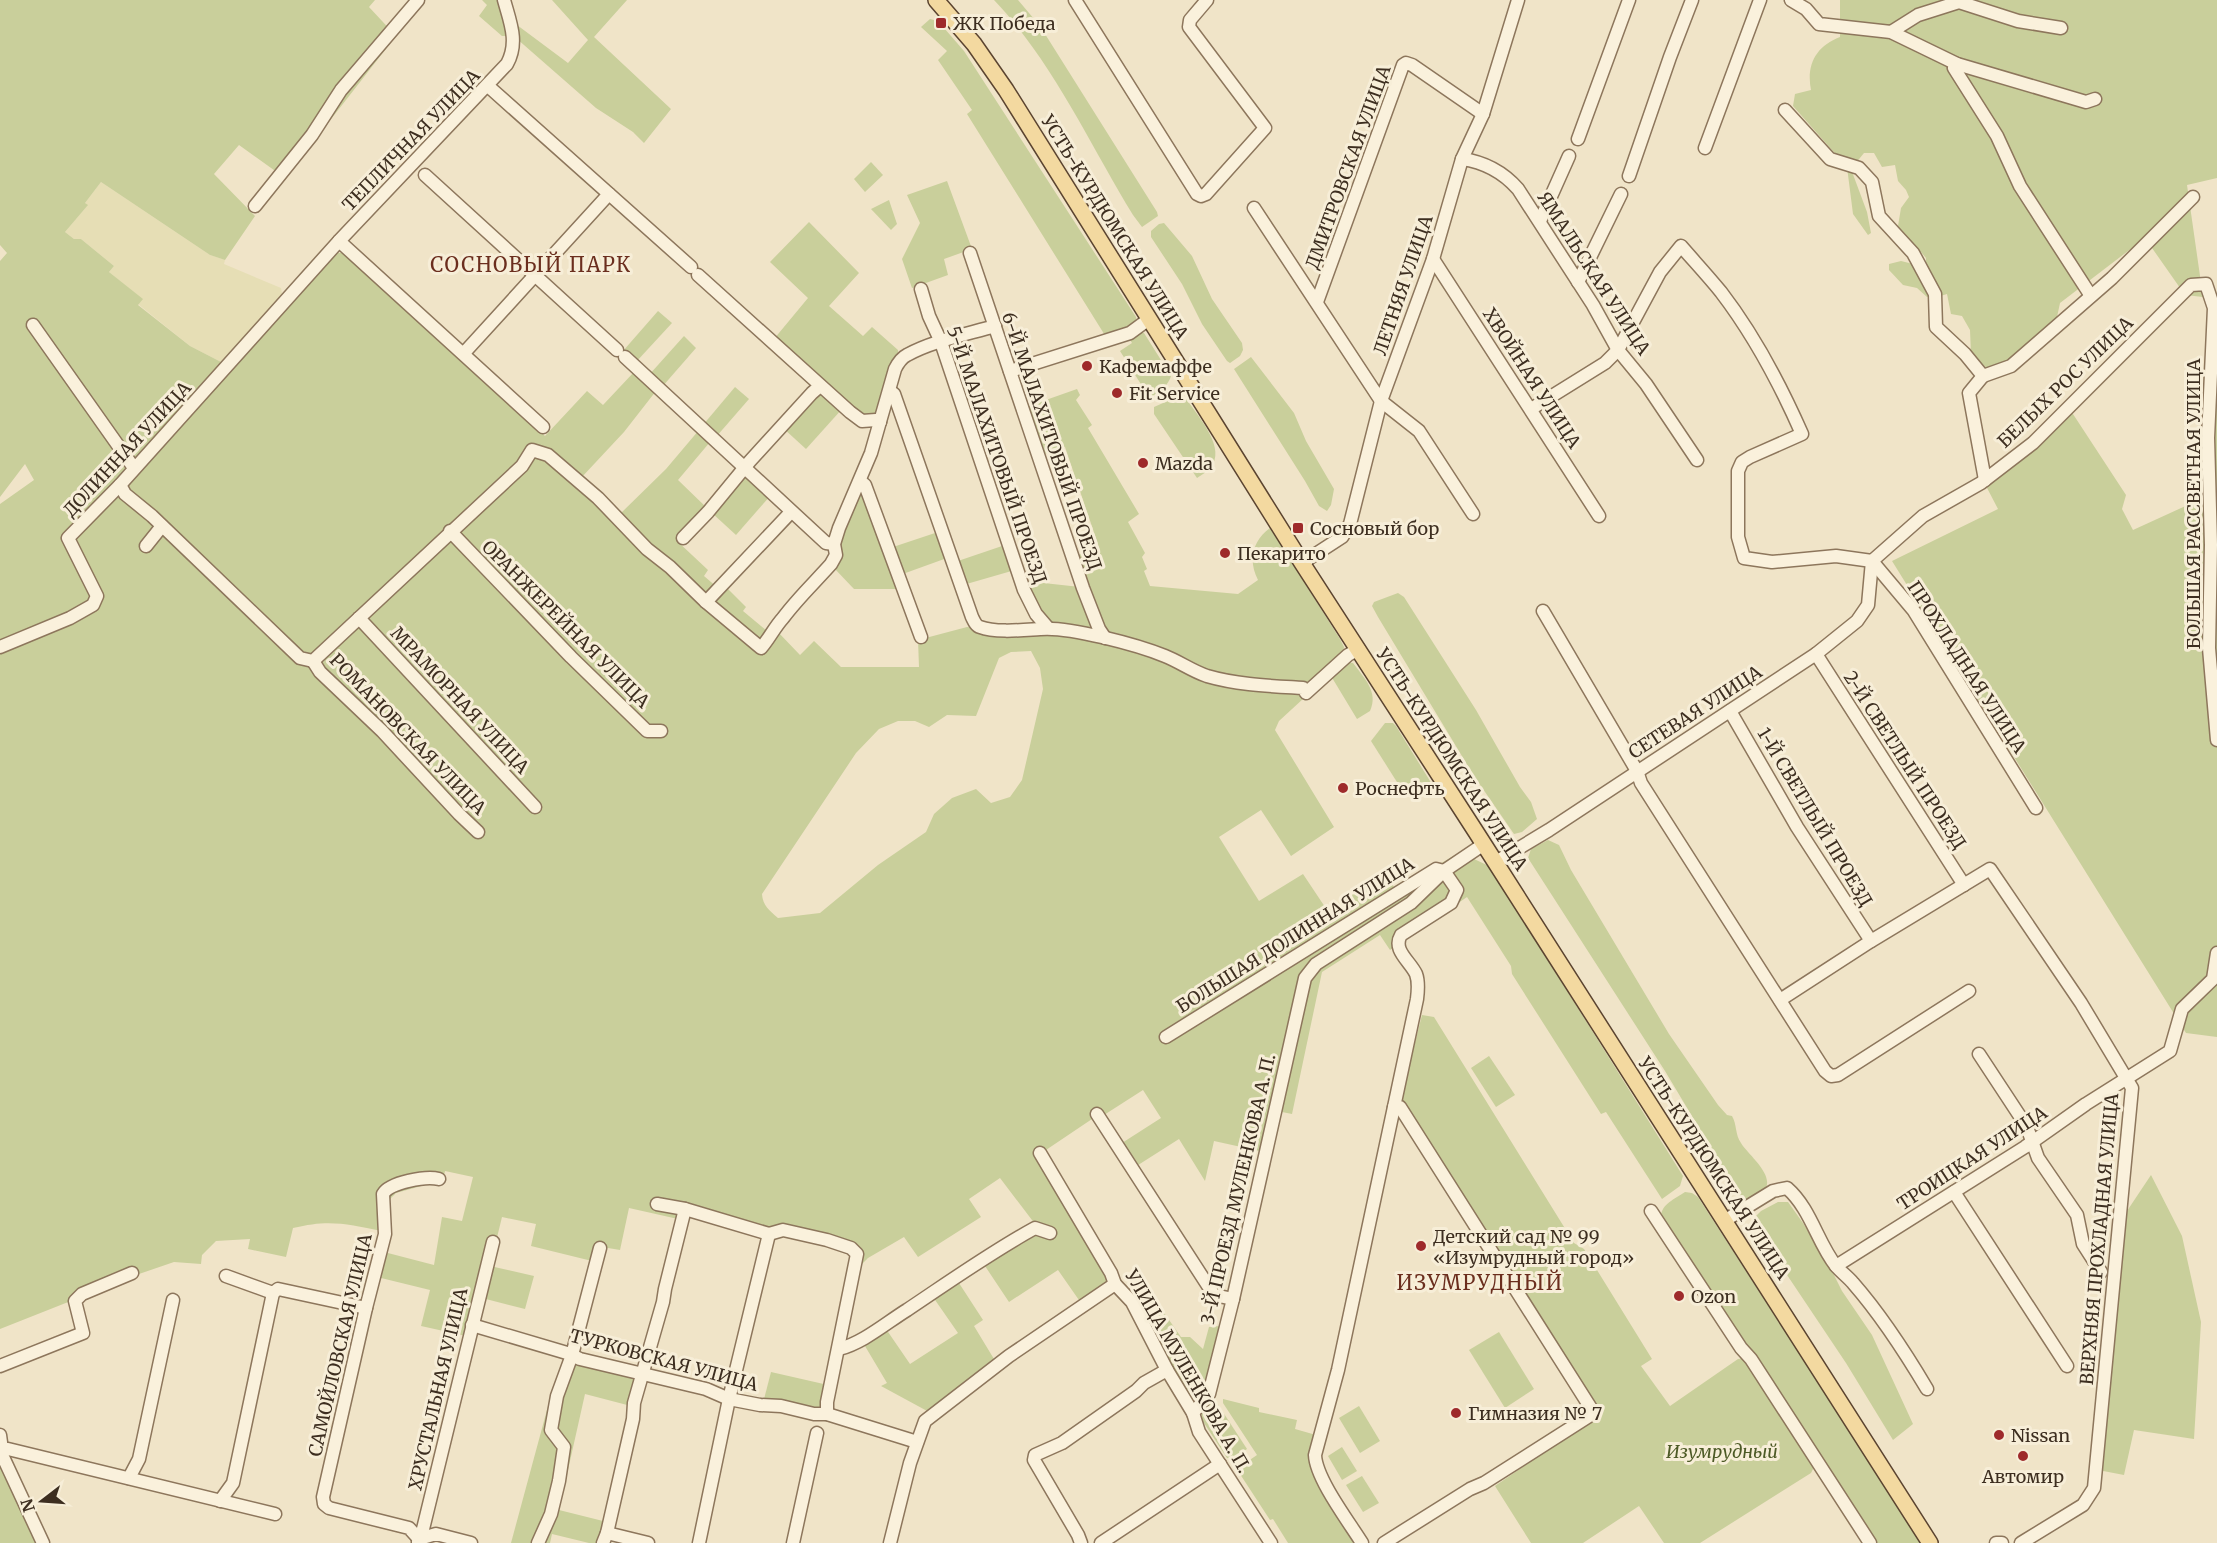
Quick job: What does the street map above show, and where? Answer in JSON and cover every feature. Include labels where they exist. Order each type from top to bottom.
[{"type":"main road","name":"УСТЬ-КУРДЮМСКАЯ УЛИЦА","points":[[936,0],[974,44],[1006,90],[1302,563],[1496,862],[1930,1543]]},
{"type":"street","points":[[255,206],[312,135],[341,90],[418,0]]},
{"type":"street","name":"ТЕПЛИЧНАЯ УЛИЦА","points":[[329,253],[507,64],[514,49],[514,37],[504,0]]},
{"type":"street","points":[[1075,0],[1191,184],[1201,196],[1206,194],[1265,128],[1189,27],[1191,20],[1207,0]]},
{"type":"street","name":"ЛЕТНЯЯ УЛИЦА","points":[[1302,563],[1342,537],[1350,524],[1381,401],[1433,260],[1462,159],[1483,114],[1518,0]]},
{"type":"street","points":[[1578,139],[1629,0]]},
{"type":"street","points":[[1629,176],[1692,0]]},
{"type":"street","points":[[1705,148],[1760,0]]},
{"type":"street","points":[[1791,0],[1806,9],[1819,24],[1891,32],[1957,64],[2086,102],[2095,99]]},
{"type":"street","points":[[1891,32],[1918,15],[1959,2],[2018,21],[2061,28]]},
{"type":"street","name":"ДМИТРОВСКАЯ УЛИЦА","points":[[1317,302],[1403,65],[1409,63],[1483,114]]},
{"type":"street","points":[[1957,64],[1954,68],[1997,135],[2019,186],[2091,296]]},
{"type":"street","points":[[488,86],[820,386],[862,421],[880,422]]},
{"type":"street","points":[[1785,110],[1830,159],[1859,168],[1872,182],[1879,216],[1913,253],[1935,294],[1936,327],[1965,354],[1983,376]]},
{"type":"street","points":[[1540,221],[1569,156]]},
{"type":"street","name":"ЯМАЛЬСКАЯ УЛИЦА","points":[[1462,159],[1476,161],[1507,177],[1518,189],[1578,282],[1618,350],[1646,384],[1697,460]]},
{"type":"street","points":[[425,175],[746,468],[791,512],[826,543],[834,544]]},
{"type":"street","points":[[464,353],[609,194]]},
{"type":"street","points":[[1578,282],[1621,194]]},
{"type":"street","points":[[1985,480],[1969,393],[1983,376],[2012,366],[2091,296],[2193,197]]},
{"type":"street","points":[[1254,208],[1381,401],[1419,431],[1473,514]]},
{"type":"street","points":[[339,241],[543,426]]},
{"type":"street","points":[[1531,409],[1605,363],[1618,350],[1660,272],[1681,246],[1721,292],[1756,342],[1802,434],[1742,462],[1738,471],[1738,537],[1744,558],[1772,562],[1836,556],[1872,561]]},
{"type":"street","name":"ДОЛИННАЯ УЛИЦА","points":[[0,647],[70,618],[93,605],[97,596],[68,538],[120,485],[329,253]]},
{"type":"street","name":"6-Й МАЛАХИТОВЫЙ ПРОЕЗД","points":[[970,253],[1083,588],[1104,638]]},
{"type":"street","name":"ХВОЙНАЯ УЛИЦА","points":[[1433,260],[1599,516]]},
{"type":"street","name":"БОЛЬШАЯ РАССВЕТНАЯ УЛИЦА","points":[[2192,285],[2206,284],[2214,308],[2208,438],[2211,545],[2209,648],[2217,740]]},
{"type":"street","name":"БЕЛЫХ РОС УЛИЦА","points":[[1872,561],[1923,516],[1985,480],[2033,443],[2192,285]]},
{"type":"street","name":"5-Й МАЛАХИТОВЫЙ ПРОЕЗД","points":[[921,289],[1024,590],[1036,614],[1048,628]]},
{"type":"street","points":[[1010,371],[1130,333],[1149,319]]},
{"type":"street","points":[[33,325],[134,468]]},
{"type":"street","points":[[313,661],[522,466],[532,450],[549,455],[598,498],[646,549],[670,567],[706,602],[760,648],[769,640],[770,634],[784,615],[831,564],[836,555],[834,544],[860,481],[895,369],[900,360],[908,354],[941,342],[995,326]]},
{"type":"street","points":[[683,538],[820,386]]},
{"type":"street","points":[[890,391],[894,394],[972,617],[981,628],[1017,631],[1048,628],[1104,638],[1166,656],[1208,676],[1262,685],[1303,688],[1306,693],[1348,655],[1359,649]]},
{"type":"street","points":[[860,481],[865,485],[921,636]]},
{"type":"street","name":"РОМАНОВСКАЯ УЛИЦА","points":[[120,485],[125,494],[162,526],[300,658],[313,661],[320,672],[382,731],[478,832]]},
{"type":"street","points":[[706,602],[791,512]]},
{"type":"street","points":[[146,546],[162,526]]},
{"type":"street","name":"ОРАНЖЕРЕЙНАЯ УЛИЦА","points":[[450,531],[571,657],[647,731],[661,731]]},
{"type":"street","name":"СЕТЕВАЯ УЛИЦА","points":[[1496,862],[1549,830],[1816,654],[1857,621],[1868,605],[1872,561]]},
{"type":"street","name":"ПРОХЛАДНАЯ УЛИЦА","points":[[1872,561],[1914,611],[2036,807]]},
{"type":"street","points":[[1543,611],[1637,771],[1641,783],[1825,1071],[1831,1076],[1838,1075],[1969,991]]},
{"type":"street","name":"МРАМОРНАЯ УЛИЦА","points":[[358,618],[534,807]]},
{"type":"street","name":"2-Й СВЕТЛЫЙ ПРОЕЗД","points":[[1816,654],[1964,885]]},
{"type":"street","name":"1-Й СВЕТЛЫЙ ПРОЕЗД","points":[[1730,711],[1797,827],[1871,941]]},
{"type":"street","name":"БОЛЬШАЯ ДОЛИННАЯ УЛИЦА","points":[[1310,969],[1411,903],[1444,871],[1484,844]]},
{"type":"street","name":"БОЛЬШАЯ ДОЛИННАЯ УЛИЦА","points":[[1166,1037],[1436,869],[1444,871]]},
{"type":"street","name":"ВЕРХНЯЯ ПРОХЛАДНАЯ УЛИЦА","points":[[1964,885],[1990,869],[2081,1003],[2132,1088],[2094,1488],[2083,1505],[2021,1543]]},
{"type":"street","points":[[1362,1543],[1322,1478],[1315,1462],[1315,1455],[1338,1370],[1418,989],[1416,974],[1398,948],[1397,941],[1401,935],[1454,899],[1457,890],[1444,871]]},
{"type":"street","points":[[1780,1000],[1871,941],[1964,885]]},
{"type":"street","points":[[2126,1078],[2170,1051],[2182,1010],[2213,979],[2217,953]]},
{"type":"street","name":"3-Й ПРОЕЗД МУЛЕНКОВА А. П.","points":[[1193,1413],[1209,1394],[1233,1299],[1299,997],[1310,969]]},
{"type":"street","points":[[1979,1054],[2027,1127],[2038,1158],[2077,1215],[2084,1244],[2101,1272]]},
{"type":"street","name":"ТРОИЦКАЯ УЛИЦА","points":[[1836,1266],[2032,1142],[2126,1078]]},
{"type":"street","points":[[1384,1543],[1470,1489],[1493,1478],[1594,1413],[1400,1107],[1394,1107]]},
{"type":"street","points":[[1097,1114],[1214,1295],[1233,1299]]},
{"type":"street","name":"УЛИЦА МУЛЕНКОВА А. П.","points":[[1040,1154],[1111,1273],[1115,1284],[1132,1302],[1167,1370],[1193,1413],[1199,1432],[1271,1543]]},
{"type":"street","name":"САМОЙЛОВСКАЯ УЛИЦА","points":[[419,1541],[409,1528],[329,1508],[324,1503],[324,1497],[385,1234],[382,1194],[391,1186],[430,1177],[439,1179]]},
{"type":"street","points":[[1724,1221],[1773,1191],[1787,1188],[1797,1199],[1836,1266],[1852,1282],[1903,1350],[1927,1389]]},
{"type":"street","points":[[1954,1192],[2067,1366]]},
{"type":"street","points":[[657,1204],[685,1209],[769,1234],[783,1230],[851,1248],[857,1254],[827,1402],[827,1414]]},
{"type":"street","points":[[648,1543],[605,1538],[633,1419],[634,1403],[663,1302],[685,1209]]},
{"type":"street","points":[[1651,1211],[1741,1348],[1751,1359],[1870,1543]]},
{"type":"street","points":[[839,1349],[847,1347],[878,1329],[1004,1245],[1035,1228],[1050,1233]]},
{"type":"street","points":[[699,1543],[729,1399],[769,1234]]},
{"type":"street","name":"ХРУСТАЛЬНАЯ УЛИЦА","points":[[419,1541],[493,1242]]},
{"type":"street","points":[[538,1543],[551,1514],[564,1447],[550,1430],[557,1396],[572,1355],[600,1248]]},
{"type":"street","points":[[0,1366],[83,1333],[75,1301],[82,1294],[132,1273]]},
{"type":"street","points":[[226,1276],[273,1293]]},
{"type":"street","points":[[890,1543],[917,1442],[925,1421],[1009,1356],[1115,1284]]},
{"type":"street","points":[[220,1501],[233,1483],[273,1293],[278,1289],[366,1308]]},
{"type":"street","points":[[129,1478],[139,1459],[174,1300]]},
{"type":"street","name":"ТУРКОВСКАЯ УЛИЦА","points":[[472,1325],[580,1359],[706,1389],[729,1399],[760,1405],[781,1406],[814,1414],[827,1414],[917,1442]]},
{"type":"street","points":[[1081,1543],[1078,1534],[1034,1460],[1035,1455],[1062,1443],[1144,1383],[1167,1370]]},
{"type":"street","points":[[793,1543],[817,1433]]},
{"type":"street","points":[[0,1435],[3,1457],[43,1543]]},
{"type":"street","points":[[2,1449],[275,1514]]},
{"type":"street","points":[[1101,1543],[1220,1464]]},
{"type":"street","points":[[419,1541],[436,1534],[471,1543]]},
{"type":"street","points":[[1996,1543],[2002,1543]]},
{"type":"shaded area","points":[[101,182],[210,255],[225,260],[224,264],[281,288],[282,294],[276,303],[223,363],[190,346],[138,304],[142,299],[109,272],[114,266],[81,239],[74,239],[65,232],[87,206],[85,203]]},
{"type":"green space","points":[[0,0],[375,0],[369,7],[396,36],[285,178],[239,145],[214,174],[255,216],[225,260],[210,255],[101,182],[85,203],[88,205],[65,232],[74,239],[81,239],[114,266],[109,272],[143,299],[138,305],[190,346],[223,363],[115,487],[124,490],[330,259],[338,253],[346,253],[545,436],[587,391],[603,405],[634,372],[656,391],[624,432],[581,478],[620,514],[666,469],[699,430],[710,442],[678,480],[708,509],[676,540],[708,570],[704,576],[718,588],[726,587],[746,607],[743,611],[767,631],[777,631],[800,655],[814,641],[841,667],[919,667],[918,640],[967,627],[1047,631],[1103,641],[1164,660],[1185,670],[1298,691],[1304,698],[1279,721],[1275,730],[1334,827],[1291,856],[1261,810],[1219,837],[1259,901],[1303,874],[1327,910],[1385,873],[1396,890],[1460,852],[1408,902],[1314,962],[1264,1152],[1214,1141],[1205,1181],[1179,1139],[1135,1167],[1122,1143],[1161,1118],[1143,1090],[1104,1115],[1095,1117],[1043,1152],[1112,1272],[1108,1283],[1081,1303],[1058,1270],[1009,1302],[983,1263],[1035,1224],[1000,1178],[969,1199],[981,1217],[918,1257],[904,1237],[868,1258],[858,1268],[858,1250],[770,1230],[684,1206],[678,1219],[629,1208],[620,1250],[596,1246],[592,1261],[531,1246],[536,1224],[502,1217],[490,1266],[534,1276],[525,1309],[482,1298],[466,1336],[421,1326],[430,1290],[377,1277],[384,1252],[434,1265],[442,1217],[462,1221],[473,1177],[445,1171],[443,1180],[396,1193],[385,1204],[382,1231],[328,1223],[293,1228],[286,1257],[248,1249],[250,1239],[216,1241],[202,1255],[201,1264],[174,1262],[0,1329],[0,504],[34,480],[25,464],[0,497],[0,261],[7,253],[0,245]],"holes":[[[1031,651],[1040,668],[1043,689],[1022,780],[1010,797],[991,803],[976,789],[952,798],[934,814],[926,832],[878,865],[820,913],[778,918],[769,910],[762,894],[856,753],[879,729],[898,721],[915,721],[929,727],[947,715],[976,716],[999,658],[1011,652]]]},
{"type":"green space","points":[[482,0],[501,0],[510,36],[502,36],[479,16],[487,5]]},
{"type":"green space","points":[[552,0],[627,0],[594,37],[671,109],[644,143],[633,132],[596,108],[516,38],[513,26],[517,25],[568,63],[588,40]]},
{"type":"green space","points":[[994,0],[1018,0],[1040,26],[1158,216],[1142,227],[1052,76],[1015,24]]},
{"type":"green space","points":[[1840,0],[2217,0],[2217,178],[2187,185],[2203,297],[2185,295],[2145,238],[2060,303],[2057,317],[2049,330],[2012,363],[1989,370],[1971,354],[1970,330],[1962,316],[1951,314],[1947,294],[1934,298],[1927,297],[1917,288],[1903,285],[1889,270],[1889,264],[1901,261],[1921,266],[1926,264],[1926,258],[1921,252],[1914,250],[1897,232],[1901,208],[1909,197],[1898,181],[1895,165],[1882,167],[1874,153],[1864,153],[1851,169],[1867,212],[1871,233],[1868,235],[1853,214],[1847,167],[1793,106],[1795,94],[1811,90],[1810,72],[1819,51],[1840,37]]},
{"type":"green space","points":[[930,19],[938,21],[964,51],[1136,317],[1137,324],[1106,337],[967,114],[972,110],[938,60],[947,51],[921,27]]},
{"type":"green space","points":[[871,162],[883,175],[865,192],[854,179]]},
{"type":"green space","points":[[947,181],[972,249],[944,259],[948,275],[912,288],[902,259],[920,223],[907,195]]},
{"type":"green space","points":[[889,200],[897,224],[891,230],[871,209]]},
{"type":"green space","points":[[809,222],[859,273],[829,306],[863,336],[872,327],[898,350],[898,357],[876,415],[863,418],[774,339],[808,298],[770,262]]},
{"type":"green space","points":[[1164,223],[1192,256],[1212,299],[1242,343],[1243,350],[1240,356],[1230,363],[1202,324],[1182,284],[1151,237],[1151,231]]},
{"type":"green space","points":[[658,311],[672,323],[636,362],[623,351]]},
{"type":"green space","points":[[2217,320],[2217,1037],[2186,1033],[1892,561],[1998,509],[1986,486],[2071,411],[2126,495],[2122,509],[2133,530],[2203,498],[2209,321]]},
{"type":"green space","points":[[1137,333],[1144,333],[1171,376],[1164,388],[1148,398],[1144,398],[1141,394],[1144,389],[1120,351],[1132,343],[1129,338]]},
{"type":"green space","points":[[684,336],[696,348],[662,387],[649,375]]},
{"type":"green space","points":[[1251,357],[1294,413],[1306,441],[1334,489],[1331,505],[1327,511],[1319,506],[1234,369]]},
{"type":"green space","points":[[735,387],[749,399],[716,437],[703,425]]},
{"type":"green space","points":[[1077,389],[1080,395],[1076,400],[1092,425],[1088,428],[1139,514],[1128,522],[1145,553],[1142,557],[1147,569],[1144,571],[1150,586],[1238,594],[1258,580],[1253,566],[1254,552],[1259,539],[1270,528],[1340,639],[1344,647],[1343,655],[1310,683],[1291,685],[1209,672],[1107,634],[1076,556],[1099,547],[1065,447],[1041,455],[1026,407]]},
{"type":"green space","points":[[820,392],[842,409],[806,449],[783,428]]},
{"type":"green space","points":[[1179,396],[1185,397],[1202,420],[1215,447],[1213,464],[1197,478],[1154,414],[1154,407]]},
{"type":"green space","points":[[746,475],[770,496],[736,535],[712,513]]},
{"type":"green space","points":[[861,487],[899,589],[854,589],[834,568],[838,544]]},
{"type":"green space","points":[[938,532],[947,558],[900,575],[890,548]]},
{"type":"green space","points":[[1005,545],[1015,570],[963,585],[955,562]]},
{"type":"green space","points":[[1025,581],[1080,587],[1095,629],[1054,625],[1046,620]]},
{"type":"green space","points":[[1398,593],[1404,597],[1476,710],[1531,802],[1537,819],[1522,832],[1514,834],[1474,776],[1372,606],[1374,602]]},
{"type":"green space","points":[[1345,662],[1353,663],[1366,680],[1373,698],[1370,711],[1357,719],[1331,676]]},
{"type":"green space","points":[[1385,723],[1393,723],[1396,726],[1430,781],[1432,785],[1429,791],[1424,793],[1402,790],[1371,741]]},
{"type":"green space","points":[[1548,840],[1559,845],[1571,870],[1669,1034],[1718,1105],[1727,1115],[1732,1116],[1739,1140],[1760,1166],[1767,1180],[1767,1186],[1757,1196],[1746,1202],[1741,1198],[1665,1071],[1528,858],[1531,849]]},
{"type":"green space","points":[[1474,859],[1489,866],[1683,1176],[1680,1186],[1662,1199],[1606,1112],[1601,1114],[1512,974],[1511,966],[1467,897],[1390,950],[1380,935],[1322,972],[1292,1114],[1282,1112],[1309,980],[1313,972],[1452,870]]},
{"type":"green space","name":"Изумрудный","points":[[1422,1015],[1434,1017],[1574,1243],[1584,1249],[1652,1359],[1641,1366],[1670,1406],[1738,1359],[1745,1358],[1814,1467],[1811,1473],[1700,1543],[1664,1543],[1639,1506],[1583,1543],[1531,1543],[1495,1486],[1601,1413],[1401,1098]]},
{"type":"green space","points":[[1489,1056],[1515,1095],[1496,1107],[1471,1068]]},
{"type":"green space","points":[[2151,1175],[2182,1236],[2201,1322],[2194,1439],[2134,1430],[2124,1475],[2098,1470],[2127,1211]]},
{"type":"green space","points":[[1685,1192],[1698,1197],[1922,1543],[1873,1543],[1661,1217],[1666,1205]]},
{"type":"green space","points":[[1778,1202],[1788,1202],[1803,1223],[1842,1291],[1872,1335],[1913,1424],[1893,1440],[1753,1219],[1761,1211]]},
{"type":"green space","points":[[957,1280],[983,1320],[974,1326],[997,1364],[929,1412],[881,1386],[887,1383],[862,1341],[886,1329],[910,1364],[958,1333],[933,1297]]},
{"type":"green space","points":[[1146,1287],[1181,1337],[1190,1337],[1203,1349],[1209,1327],[1220,1326],[1203,1395],[1192,1401],[1133,1295]]},
{"type":"green space","points":[[1499,1332],[1534,1389],[1505,1408],[1469,1350]]},
{"type":"green space","points":[[565,1361],[636,1377],[631,1406],[585,1394],[559,1510],[607,1522],[598,1543],[552,1534],[550,1543],[511,1543],[551,1395]]},
{"type":"green space","points":[[771,1372],[828,1385],[823,1409],[763,1403]]},
{"type":"green space","points":[[1223,1399],[1259,1408],[1259,1412],[1297,1420],[1295,1429],[1316,1435],[1311,1457],[1312,1471],[1357,1543],[1288,1543],[1238,1471],[1238,1468],[1257,1455],[1223,1403]]},
{"type":"green space","points":[[1214,1402],[1217,1403],[1247,1449],[1232,1459],[1227,1458],[1202,1420],[1204,1408]]},
{"type":"green space","points":[[1359,1406],[1380,1441],[1360,1453],[1339,1418]]},
{"type":"green space","points":[[1342,1447],[1357,1471],[1342,1480],[1328,1456]]},
{"type":"green space","points":[[0,1459],[37,1543],[0,1543]]},
{"type":"green space","points":[[1362,1476],[1379,1503],[1363,1512],[1346,1485]]},
{"type":"place","name":"ЖК Победа","points":[[941,23]]},
{"type":"place","name":"Кафемаффе","points":[[1087,366]]},
{"type":"place","name":"Fit Service","points":[[1117,393]]},
{"type":"place","name":"Mazda","points":[[1143,463]]},
{"type":"place","name":"Сосновый бор","points":[[1298,528]]},
{"type":"place","name":"Пекарито","points":[[1225,553]]},
{"type":"place","name":"Роснефть","points":[[1343,788]]},
{"type":"place","name":"Детский сад № 99 «Изумрудный город»","points":[[1421,1246]]},
{"type":"place","name":"Ozon","points":[[1679,1296]]},
{"type":"place","name":"Гимназия № 7","points":[[1456,1413]]},
{"type":"place","name":"Nissan","points":[[1999,1435]]},
{"type":"place","name":"Автомир","points":[[2023,1456]]},
{"type":"district","name":"СОСНОВЫЙ ПАРК","points":[[531,264]]},
{"type":"district","name":"ИЗУМРУДНЫЙ","points":[[1480,1282]]}]
